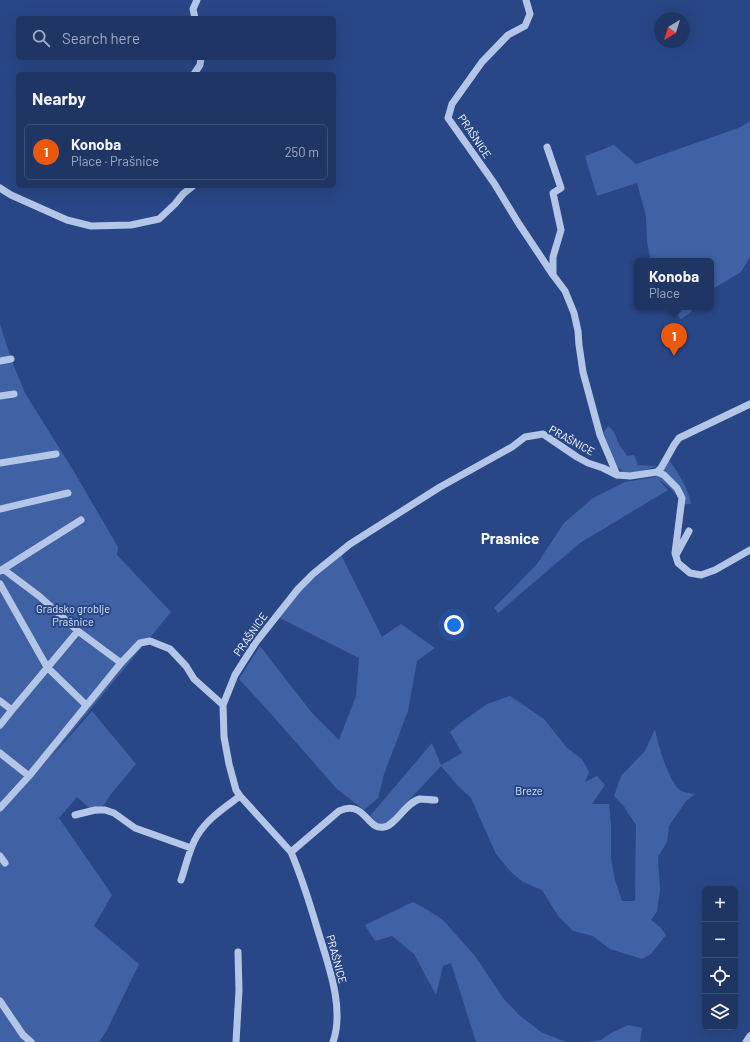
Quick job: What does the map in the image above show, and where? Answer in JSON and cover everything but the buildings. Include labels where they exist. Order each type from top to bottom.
[{"type":"street","points":[[195,16],[193,9],[197,0]]},
{"type":"street","name":"PRAŠNICE","points":[[526,0],[530,14],[525,26],[508,35],[482,62],[452,104],[448,118],[494,183],[519,224],[565,291],[574,313],[578,331],[583,372],[600,435],[617,475]]},
{"type":"street","points":[[196,72],[200,66],[201,60]]},
{"type":"street","points":[[547,147],[561,188],[553,194],[561,230],[553,257],[553,275]]},
{"type":"street","points":[[0,188],[11,195],[67,220],[91,226],[131,225],[158,219],[175,204],[182,194],[190,188]]},
{"type":"street","points":[[0,361],[11,359]]},
{"type":"street","points":[[0,396],[14,394]]},
{"type":"street","points":[[750,404],[679,438],[657,472],[664,475],[677,488],[682,498],[676,541],[676,556],[678,563],[690,573],[701,576],[715,570],[750,550]]},
{"type":"street","name":"PRAŠNICE","points":[[333,1042],[337,1016],[332,980],[306,890],[291,852],[240,796],[234,784],[224,737],[223,705],[235,675],[256,642],[298,588],[313,574],[350,544],[440,487],[512,447],[525,437],[543,434],[577,457],[617,475],[630,476],[657,472]]},
{"type":"street","points":[[0,463],[56,454]]},
{"type":"street","points":[[0,509],[68,493]]},
{"type":"street","points":[[81,520],[2,570],[39,596],[78,631],[120,663]]},
{"type":"street","points":[[676,556],[689,531]]},
{"type":"street","points":[[0,584],[47,667],[86,705]]},
{"type":"street","points":[[0,725],[78,631]]},
{"type":"street","points":[[0,808],[29,776],[120,663],[140,643],[150,641],[170,649],[181,660],[194,679],[223,705]]},
{"type":"street","points":[[0,701],[12,710]]},
{"type":"street","points":[[0,753],[29,776]]},
{"type":"street","points":[[181,880],[191,848],[197,836],[209,820],[240,796]]},
{"type":"street","points":[[291,852],[339,811],[344,809],[357,810],[364,813],[373,824],[383,828],[390,825],[398,815],[419,799],[435,800]]},
{"type":"street","points":[[75,815],[95,810],[105,810],[114,813],[135,828],[191,848]]},
{"type":"street","points":[[0,856],[5,863]]},
{"type":"street","points":[[236,1042],[239,990],[238,952]]},
{"type":"street","points":[[0,1001],[23,1035],[31,1042]]},
{"type":"street","points":[[746,1042],[750,1036]]},
{"type":"green space","points":[[750,121],[750,257],[741,272],[714,288],[714,258],[650,258],[647,242],[646,216],[637,183],[597,196],[585,156],[614,145],[636,164],[741,127]]},
{"type":"green space","points":[[672,310],[692,310],[690,313],[681,319]]},
{"type":"green space","name":"Gradsko groblje Prašnice","points":[[0,324],[11,359],[25,393],[73,470],[118,547],[117,555],[171,612],[46,763],[92,711],[136,764],[111,794],[97,815],[77,797],[59,818],[112,895],[94,926],[139,964],[107,1030],[99,1042],[0,1042]]},
{"type":"green space","points":[[608,426],[611,428],[627,456],[634,455],[637,465],[657,466],[627,476],[612,461],[602,434]]},
{"type":"green space","points":[[669,460],[683,481],[691,504],[677,505],[679,498],[670,488],[658,479],[668,490],[580,543],[498,613],[494,608],[537,564],[564,523],[593,498],[625,482],[655,477]]},
{"type":"green space","points":[[341,555],[382,637],[401,624],[435,648],[417,661],[408,711],[384,774],[378,798],[364,810],[337,789],[239,679],[260,646],[312,713],[339,740],[356,696],[359,658],[278,617],[301,590]]},
{"type":"green space","name":"Breze","points":[[510,696],[544,719],[567,748],[582,759],[589,772],[585,782],[597,776],[605,785],[592,804],[609,804],[611,823],[611,859],[615,880],[622,901],[635,901],[636,825],[623,805],[614,796],[621,776],[645,751],[655,729],[658,743],[668,771],[676,786],[680,790],[695,794],[686,801],[669,826],[667,842],[658,857],[660,890],[657,911],[651,920],[661,928],[666,935],[651,954],[642,959],[610,949],[593,936],[573,931],[558,916],[542,890],[523,882],[512,873],[496,854],[471,798],[457,785],[441,766],[382,829],[370,816],[432,743],[441,765],[462,753],[450,732],[487,704]]},
{"type":"green space","points":[[413,902],[443,920],[475,956],[503,998],[519,1015],[541,1032],[566,1042],[476,1042],[451,963],[443,966],[436,995],[414,954],[392,936],[375,941],[365,925]]},
{"type":"green space","points":[[628,1025],[642,1028],[640,1042],[587,1042],[601,1040],[611,1033]]},
{"type":"place","name":"Konoba","points":[[674,356]]},
{"type":"district","name":"Prasnice","points":[[510,538]]}]
